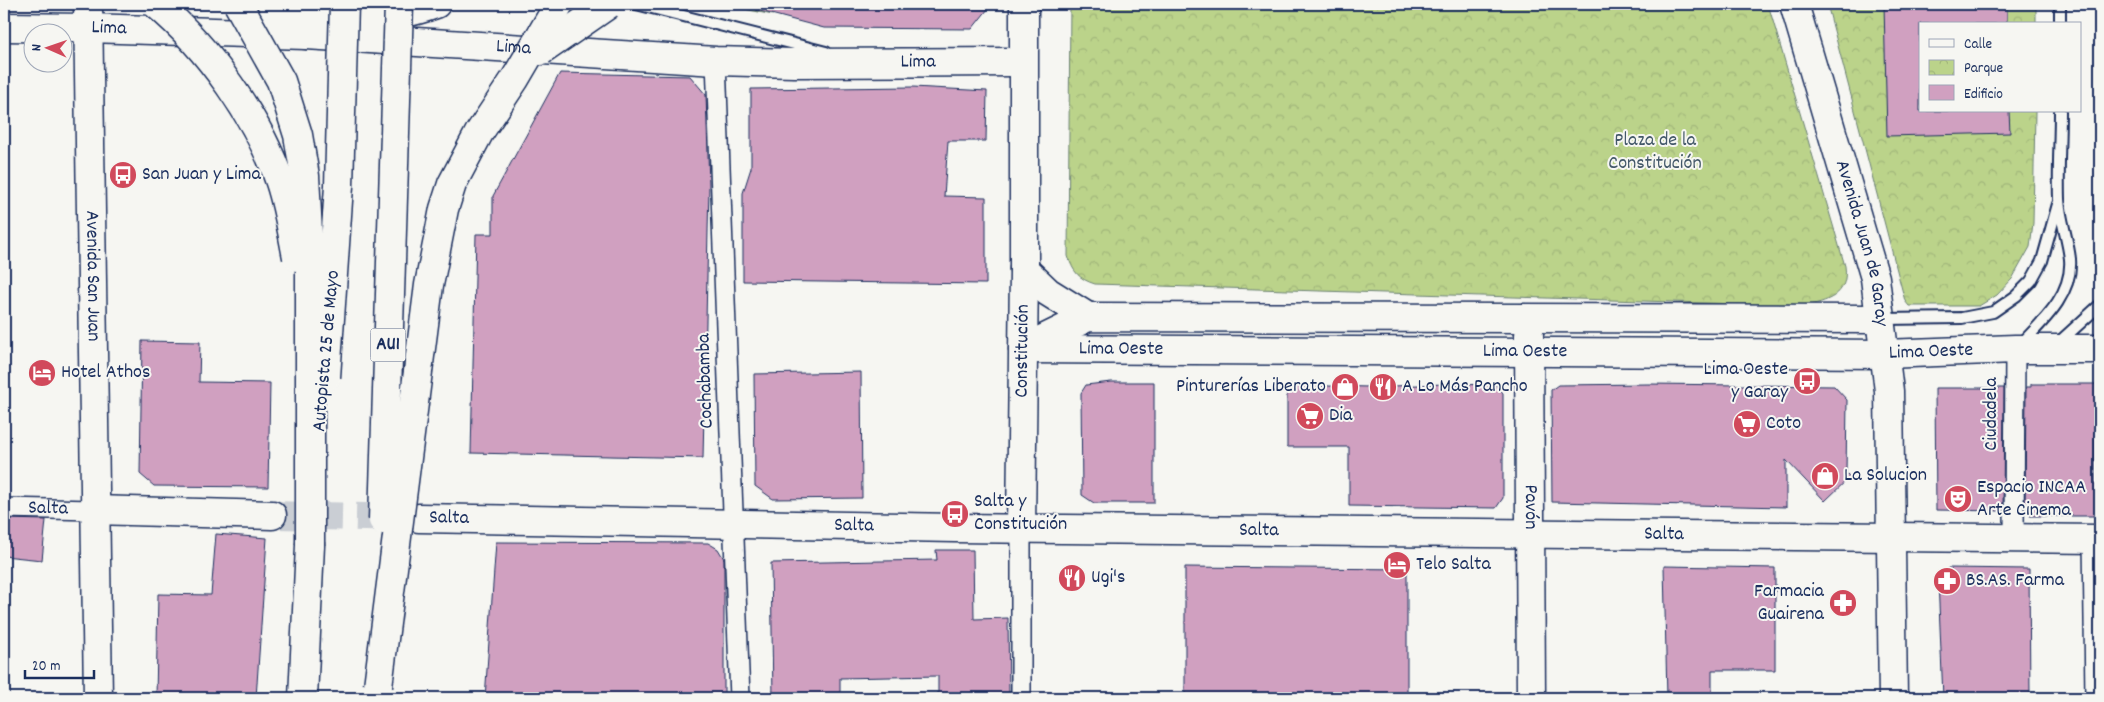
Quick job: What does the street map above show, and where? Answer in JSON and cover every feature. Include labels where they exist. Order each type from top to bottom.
[{"type":"main road","points":[[156,4],[184,29],[220,72],[252,122],[270,158],[280,181],[287,206],[310,333]]},
{"type":"main road","points":[[238,4],[281,81],[302,151],[310,236],[310,545]]},
{"type":"main road","points":[[265,4],[306,35]]},
{"type":"main road","points":[[273,4],[296,12],[354,18],[420,10],[436,4]]},
{"type":"main road","name":"Autopista 25 de Mayo","points":[[303,698],[310,545],[336,254],[344,4]]},
{"type":"main road","name":"AU1","points":[[377,692],[399,4]]},
{"type":"main road","points":[[377,692],[427,294],[438,235],[452,184],[464,160],[560,4]]},
{"type":"main road","points":[[515,79],[586,4]]},
{"type":"main road","points":[[541,51],[609,4]]},
{"type":"main road","name":"Constitución","points":[[1021,528],[1024,269],[1024,4]]},
{"type":"main road","name":"Avenida Juan de Garay","points":[[1794,4],[1875,278],[1889,392],[1893,698]]},
{"type":"main road","name":"Lima","points":[[4,27],[88,16],[306,35],[716,61],[794,63],[1023,62]]},
{"type":"main road","name":"Avenida San Juan","points":[[88,16],[98,698]]},
{"type":"main road","name":"Lima Oeste","points":[[1024,269],[1048,292],[1088,317]]},
{"type":"main road","name":"Lima Oeste","points":[[1023,349],[1088,317],[1880,319]]},
{"type":"main road","name":"Pavón","points":[[1529,318],[1531,698]]},
{"type":"main road","name":"Lima Oeste","points":[[1023,349],[1885,354],[2052,348],[2100,349]]},
{"type":"main road","name":"Salta","points":[[94,510],[272,515]]},
{"type":"main road","name":"Salta","points":[[418,518],[1021,528],[2097,539]]},
{"type":"street","name":"Cochabamba","points":[[716,61],[735,524],[740,698]]},
{"type":"street","name":"Ciudadela","points":[[2014,539],[2015,349]]},
{"type":"street","name":"Salta","points":[[4,508],[94,510]]},
{"type":"street","name":"Constitución","points":[[1021,528],[1021,698]]},
{"type":"street","points":[[2095,698],[2097,539]]},
{"type":"lane","points":[[636,4],[870,62]]},
{"type":"lane","points":[[2060,4],[2060,22]]},
{"type":"lane","points":[[2015,349],[2061,298],[2068,277],[2070,261],[2060,201],[2060,112]]},
{"type":"lane","points":[[1880,319],[1962,318],[1992,312],[2016,296],[2031,281],[2042,261],[2060,201]]},
{"type":"lane","points":[[2052,348],[2100,305]]},
{"type":"green space","points":[[720,4],[776,4],[773,15]]},
{"type":"green space","name":"Plaza de la Constitución","points":[[1070,4],[1768,4],[1845,266],[1844,284],[1835,295],[1828,299],[1803,306],[1095,284],[1089,282],[1077,274],[1068,256]]},
{"type":"green space","points":[[1827,4],[2036,4],[2036,22],[1919,22],[1919,112],[2035,112],[2033,223],[2030,247],[2012,279],[1997,295],[1979,306],[1909,306],[1905,301]]},
{"type":"building","points":[[757,4],[992,4],[972,29],[824,28],[756,10]]},
{"type":"building","points":[[1884,4],[2007,4],[2007,22],[1919,22],[1919,112],[2009,112],[2010,133],[1887,136]]},
{"type":"building","points":[[560,73],[690,76],[706,95],[709,185],[703,458],[471,453],[476,234],[493,234],[493,196]]},
{"type":"building","points":[[913,87],[987,91],[986,141],[948,141],[944,196],[986,197],[986,284],[743,281],[743,193],[751,168],[751,89]]},
{"type":"building","points":[[142,341],[200,342],[199,382],[270,383],[268,487],[154,486],[140,474]]},
{"type":"building","points":[[861,372],[862,498],[773,499],[755,486],[754,374]]},
{"type":"building","points":[[1111,382],[1154,382],[1154,503],[1094,503],[1082,495],[1081,393],[1086,385]]},
{"type":"building","points":[[1444,384],[1496,385],[1503,393],[1503,498],[1496,508],[1349,506],[1349,447],[1287,447],[1287,385],[1368,387]]},
{"type":"building","points":[[2031,384],[2100,384],[2100,424],[2095,424],[2095,483],[2100,483],[2100,516],[2030,516],[2031,511],[2025,511],[2026,387],[2031,387]]},
{"type":"building","name":"Coto","points":[[1558,385],[1834,386],[1847,400],[1846,473],[1850,477],[1825,501],[1786,460],[1786,507],[1552,502],[1551,390]]},
{"type":"building","points":[[1935,388],[2004,388],[2003,511],[1936,510]]},
{"type":"building","points":[[4,519],[46,520],[42,560],[4,556]]},
{"type":"building","points":[[216,534],[267,538],[256,698],[156,698],[158,594],[211,595]]},
{"type":"building","points":[[496,542],[708,543],[718,549],[724,559],[724,698],[485,698]]},
{"type":"building","points":[[936,550],[973,550],[974,619],[1008,618],[1009,698],[938,698],[938,676],[840,678],[840,698],[773,698],[771,563],[937,560]]},
{"type":"building","points":[[1664,566],[1775,568],[1775,670],[1712,670],[1712,698],[1667,698]]},
{"type":"building","points":[[1185,567],[1407,569],[1407,698],[1185,698]]},
{"type":"building","points":[[1948,568],[2029,569],[2030,698],[1943,698],[1938,580]]},
{"type":"tunnel","points":[[272,515],[407,518]]},
{"type":"place","name":"San Juan y Lima","points":[[123,175]]},
{"type":"place","name":"Hotel Athos","points":[[42,373]]},
{"type":"place","name":"Lima Oeste y Garay","points":[[1807,381]]},
{"type":"place","name":"Pinturerías Liberato","points":[[1345,387]]},
{"type":"place","name":"A Lo Más Pancho","points":[[1383,387]]},
{"type":"place","name":"Dia","points":[[1310,416]]},
{"type":"place","name":"Coto","points":[[1747,424]]},
{"type":"place","name":"La Solucion","points":[[1825,476]]},
{"type":"place","name":"Espacio INCAA Arte Cinema","points":[[1958,499]]},
{"type":"place","name":"Salta y Constitución","points":[[955,514]]},
{"type":"place","name":"Telo Salta","points":[[1397,565]]},
{"type":"place","name":"Ugi's","points":[[1072,578]]},
{"type":"place","name":"BS.AS. Farma","points":[[1947,581]]},
{"type":"place","name":"Farmacia Guairena","points":[[1843,603]]}]
